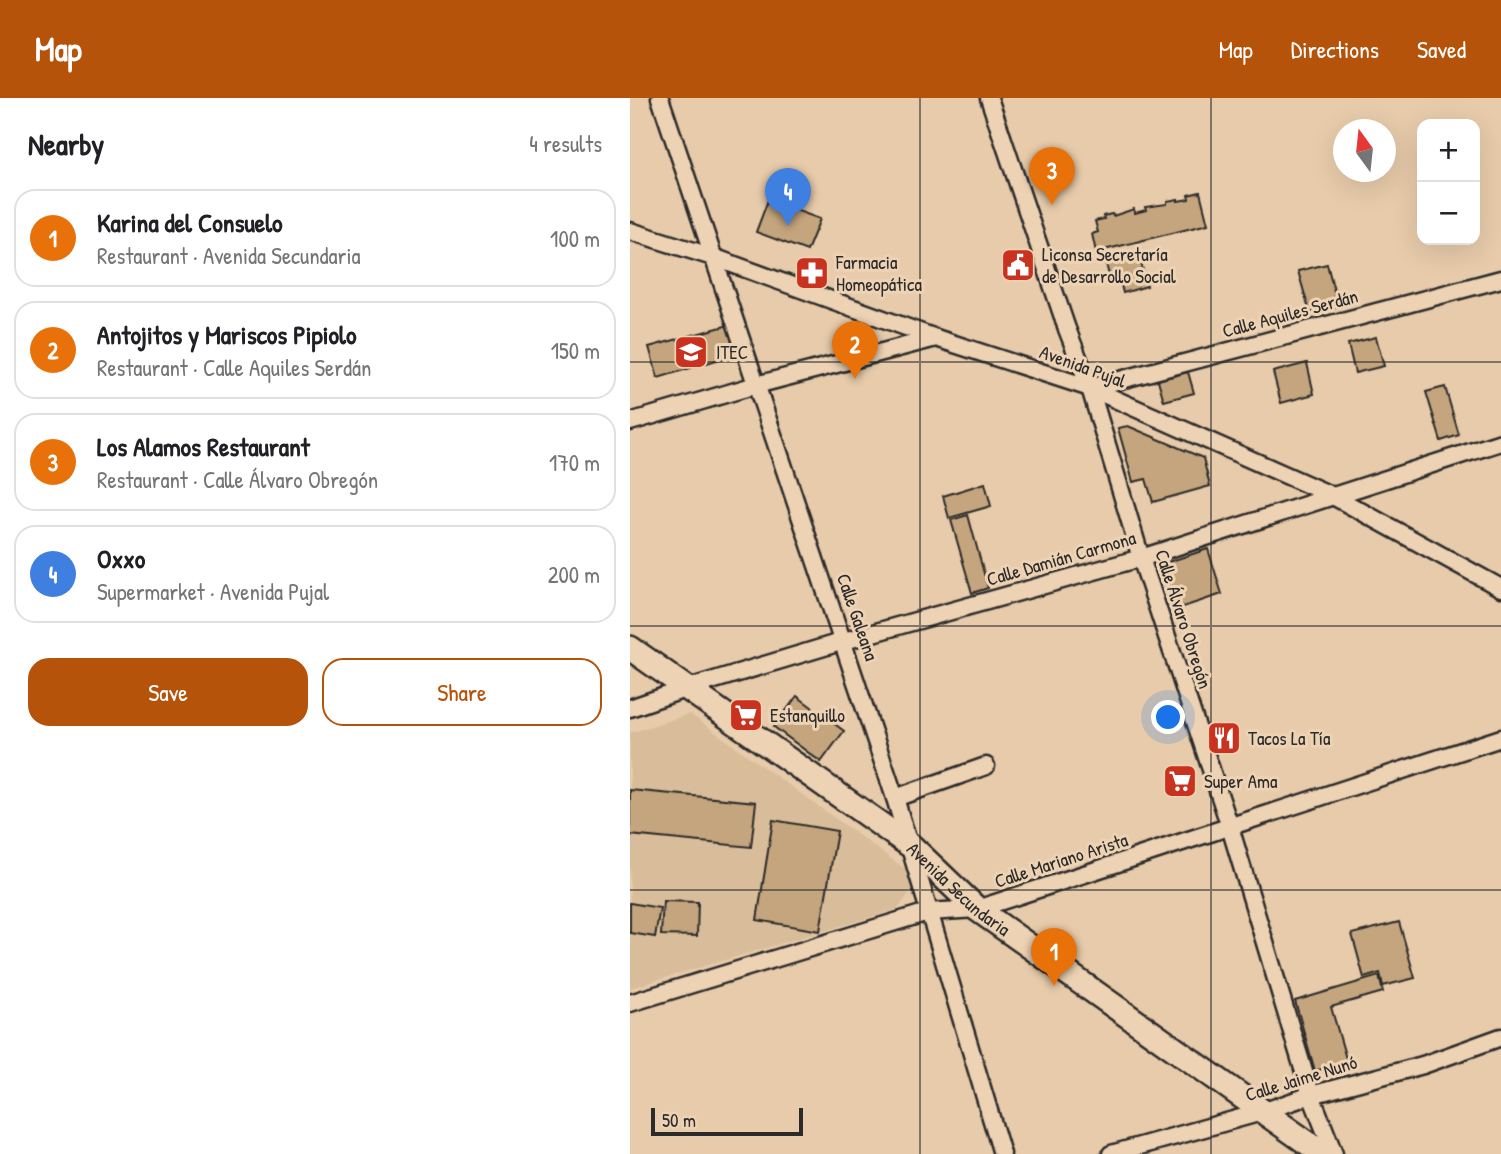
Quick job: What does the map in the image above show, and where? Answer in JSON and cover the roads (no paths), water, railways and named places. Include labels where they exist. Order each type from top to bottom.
[{"type":"street","name":"Calle Galeana","points":[[660,98],[911,846],[928,912],[1002,1154]]},
{"type":"street","name":"Calle Álvaro Obregón","points":[[989,98],[1067,329],[1090,388],[1141,558],[1230,827],[1311,1095],[1334,1154]]},
{"type":"street","name":"Avenida Pujal","points":[[630,231],[713,257],[936,338],[1090,388],[1333,496],[1501,588]]},
{"type":"street","name":"Calle Aquiles Serdán","points":[[1090,388],[1501,279]]},
{"type":"street","points":[[630,422],[756,385],[936,338]]},
{"type":"street","name":"Calle Damián Carmona","points":[[630,708],[844,641],[1141,558],[1501,442]]},
{"type":"street","name":"Avenida Secundaria","points":[[630,648],[911,846],[977,909],[1323,1154]]},
{"type":"street","name":"Calle Mariano Arista","points":[[630,1003],[928,912],[977,909],[1501,738]]},
{"type":"street","points":[[895,798],[986,766]]},
{"type":"street","name":"Calle Jaime Nunó","points":[[1111,1154],[1423,1065],[1501,1037]]},
{"type":"place","name":"Los Alamos Restaurant","points":[[1052,205]]},
{"type":"place","name":"Oxxo","points":[[788,226]]},
{"type":"place","name":"Liconsa Secretaría de Desarrollo Social","points":[[1018,265]]},
{"type":"place","name":"Farmacia Homeopática","points":[[812,273]]},
{"type":"place","name":"ITEC","points":[[691,352]]},
{"type":"place","name":"Antojitos y Mariscos Pipiolo","points":[[855,379]]},
{"type":"place","name":"Estanquillo","points":[[746,715]]},
{"type":"place","name":"Tacos La Tía","points":[[1224,738]]},
{"type":"place","name":"Super Ama","points":[[1180,781]]},
{"type":"place","name":"Karina del Consuelo","points":[[1054,986]]}]
